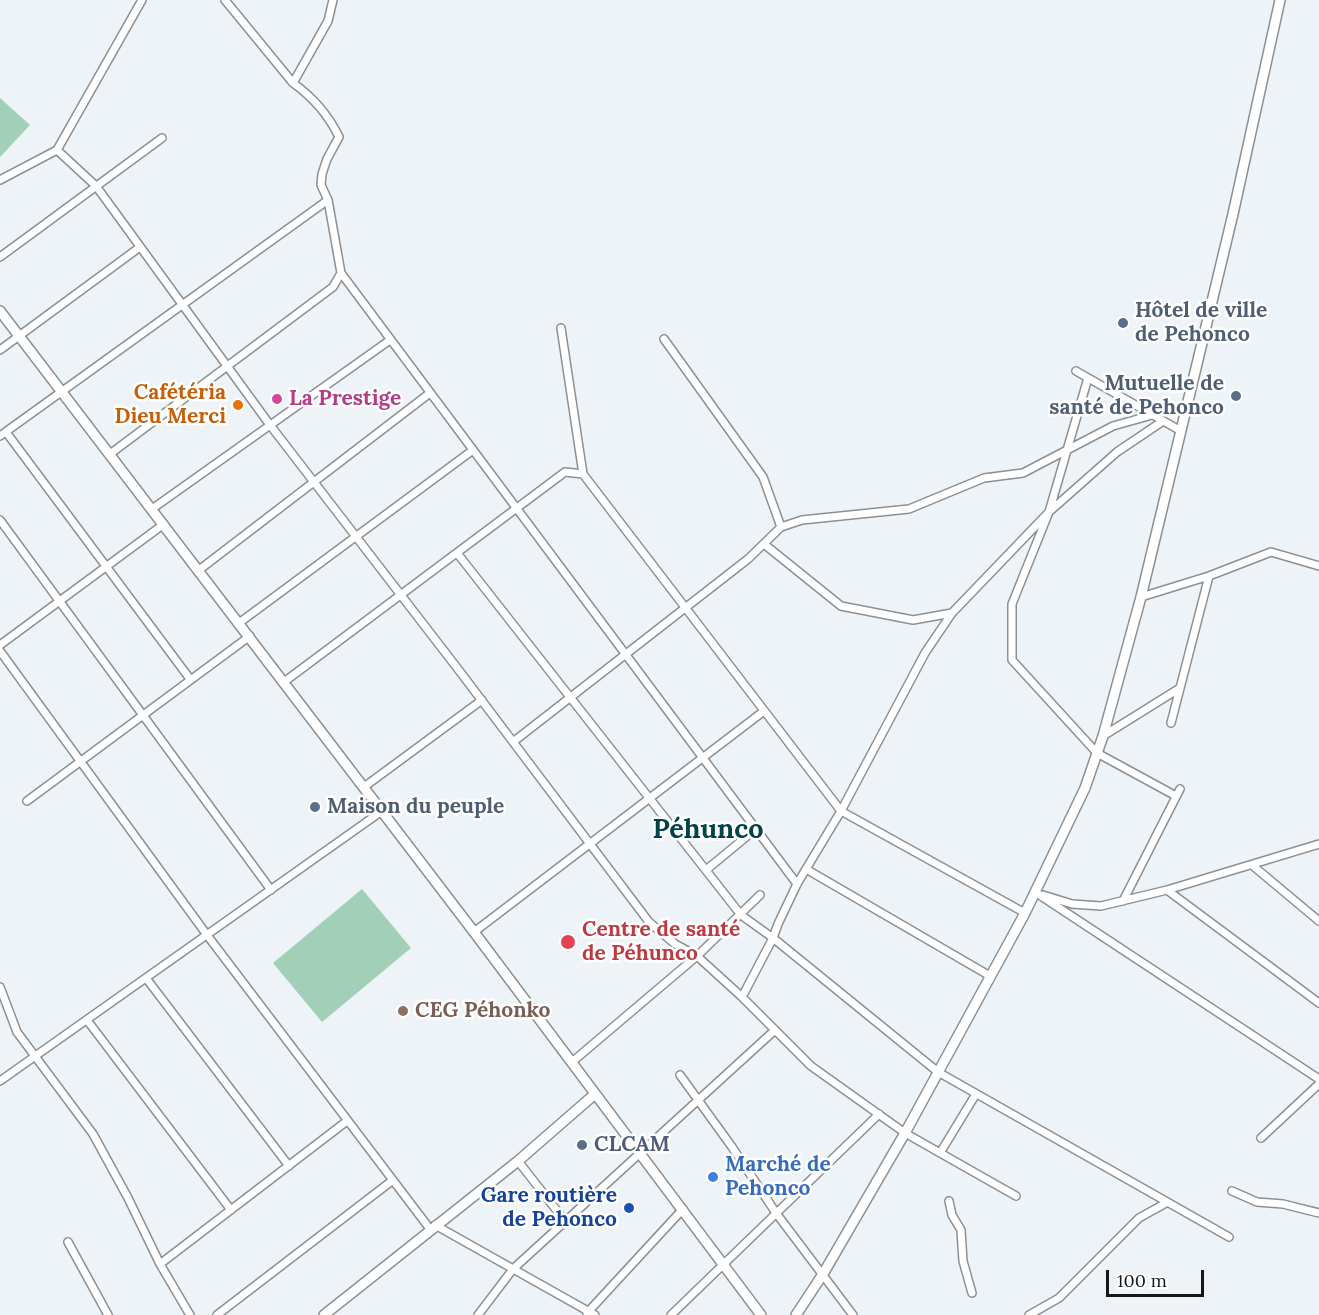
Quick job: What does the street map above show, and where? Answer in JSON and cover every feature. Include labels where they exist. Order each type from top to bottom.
[{"type":"main road","points":[[796,1315],[823,1274],[905,1133],[1025,913],[1086,788],[1103,736],[1141,597],[1233,214],[1280,0]]},
{"type":"main road","points":[[0,311],[474,932],[761,1315]]},
{"type":"main road","points":[[324,1315],[518,1161],[595,1094]]},
{"type":"street","points":[[0,180],[57,150],[142,0]]},
{"type":"street","points":[[225,0],[293,83],[309,95],[331,119],[339,137],[327,159],[321,185],[328,200],[341,273],[797,884]]},
{"type":"street","points":[[293,83],[328,21],[333,0]]},
{"type":"street","points":[[0,257],[162,138]]},
{"type":"street","points":[[57,150],[96,186],[270,425],[482,700],[649,922],[675,944],[697,956],[811,1066],[905,1133],[1016,1196]]},
{"type":"street","points":[[190,679],[3,434],[328,200]]},
{"type":"street","points":[[0,350],[140,247]]},
{"type":"street","points":[[110,454],[333,287],[341,273]]},
{"type":"street","points":[[561,328],[583,474],[841,811],[1025,913]]},
{"type":"street","points":[[664,339],[763,477],[781,527]]},
{"type":"street","points":[[152,508],[390,340]]},
{"type":"street","points":[[1077,371],[1180,431]]},
{"type":"street","points":[[1088,378],[1049,512],[1012,604],[1012,660],[1097,753],[1178,793],[1123,901]]},
{"type":"street","points":[[199,570],[430,393]]},
{"type":"street","points":[[513,742],[748,559],[781,527],[802,520],[909,509],[984,478],[1023,473],[1113,426],[1152,415]]},
{"type":"street","points":[[742,997],[773,938],[797,884],[841,811],[925,653],[952,613],[1049,512],[1117,452],[1163,421]]},
{"type":"street","points":[[239,622],[472,450]]},
{"type":"street","points":[[284,682],[565,472],[583,474]]},
{"type":"street","points":[[0,520],[271,890]]},
{"type":"street","points":[[0,645],[164,524]]},
{"type":"street","points":[[764,544],[842,606],[913,620],[952,613]]},
{"type":"street","points":[[1141,597],[1209,576],[1271,552],[1319,566]]},
{"type":"street","points":[[457,553],[741,915],[773,938],[938,1072],[1229,1237]]},
{"type":"street","points":[[1171,723],[1209,576]]},
{"type":"street","points":[[27,801],[249,636]]},
{"type":"street","points":[[0,651],[207,935],[347,1121],[433,1227],[513,1269],[590,1314],[683,1209]]},
{"type":"street","points":[[1103,736],[1180,688]]},
{"type":"street","points":[[364,787],[482,700]]},
{"type":"street","points":[[474,932],[764,711]]},
{"type":"street","points":[[0,1081],[382,811]]},
{"type":"street","points":[[706,870],[757,828]]},
{"type":"street","points":[[1035,892],[1072,904],[1101,906],[1167,890],[1319,844]]},
{"type":"street","points":[[1252,865],[1319,921]]},
{"type":"street","points":[[806,869],[990,976]]},
{"type":"street","points":[[1167,890],[1319,1003]]},
{"type":"street","points":[[1035,892],[1319,1082],[1261,1138]]},
{"type":"street","points":[[572,1062],[697,956],[760,896]]},
{"type":"street","points":[[146,978],[289,1166]]},
{"type":"street","points":[[0,987],[17,1032],[93,1134],[160,1264],[190,1315]]},
{"type":"street","points":[[87,1020],[231,1210]]},
{"type":"street","points":[[478,1315],[513,1269],[642,1154],[775,1030]]},
{"type":"street","points":[[680,1075],[776,1213],[853,1315]]},
{"type":"street","points":[[940,1153],[976,1094]]},
{"type":"street","points":[[671,1315],[879,1114]]},
{"type":"street","points":[[160,1264],[347,1121]]},
{"type":"street","points":[[518,1161],[565,1221]]},
{"type":"street","points":[[217,1315],[393,1180]]},
{"type":"street","points":[[1232,1191],[1257,1202],[1283,1204],[1319,1213]]},
{"type":"street","points":[[949,1201],[952,1215],[961,1230],[963,1261],[972,1293]]},
{"type":"street","points":[[1029,1315],[1059,1298],[1139,1218],[1166,1203]]},
{"type":"street","points":[[68,1242],[108,1315]]},
{"type":"green space","points":[[0,98],[30,125],[0,157]]},
{"type":"green space","points":[[362,889],[411,948],[322,1022],[273,963]]},
{"type":"place","name":"Hôtel de ville de Pehonco","points":[[1123,323]]},
{"type":"place","name":"Mutuelle de santé de Pehonco","points":[[1236,396]]},
{"type":"place","name":"La Prestige","points":[[277,399]]},
{"type":"place","name":"Cafétéria Dieu Merci","points":[[238,405]]},
{"type":"place","name":"Maison du peuple","points":[[315,807]]},
{"type":"place","name":"Centre de santé de Péhunco","points":[[568,942]]},
{"type":"place","name":"CEG Péhonko","points":[[403,1011]]},
{"type":"place","name":"CLCAM","points":[[582,1145]]},
{"type":"place","name":"Marché de Pehonco","points":[[713,1177]]},
{"type":"place","name":"Gare routière de Pehonco","points":[[629,1208]]},
{"type":"district","name":"Péhunco","points":[[708,830]]}]
